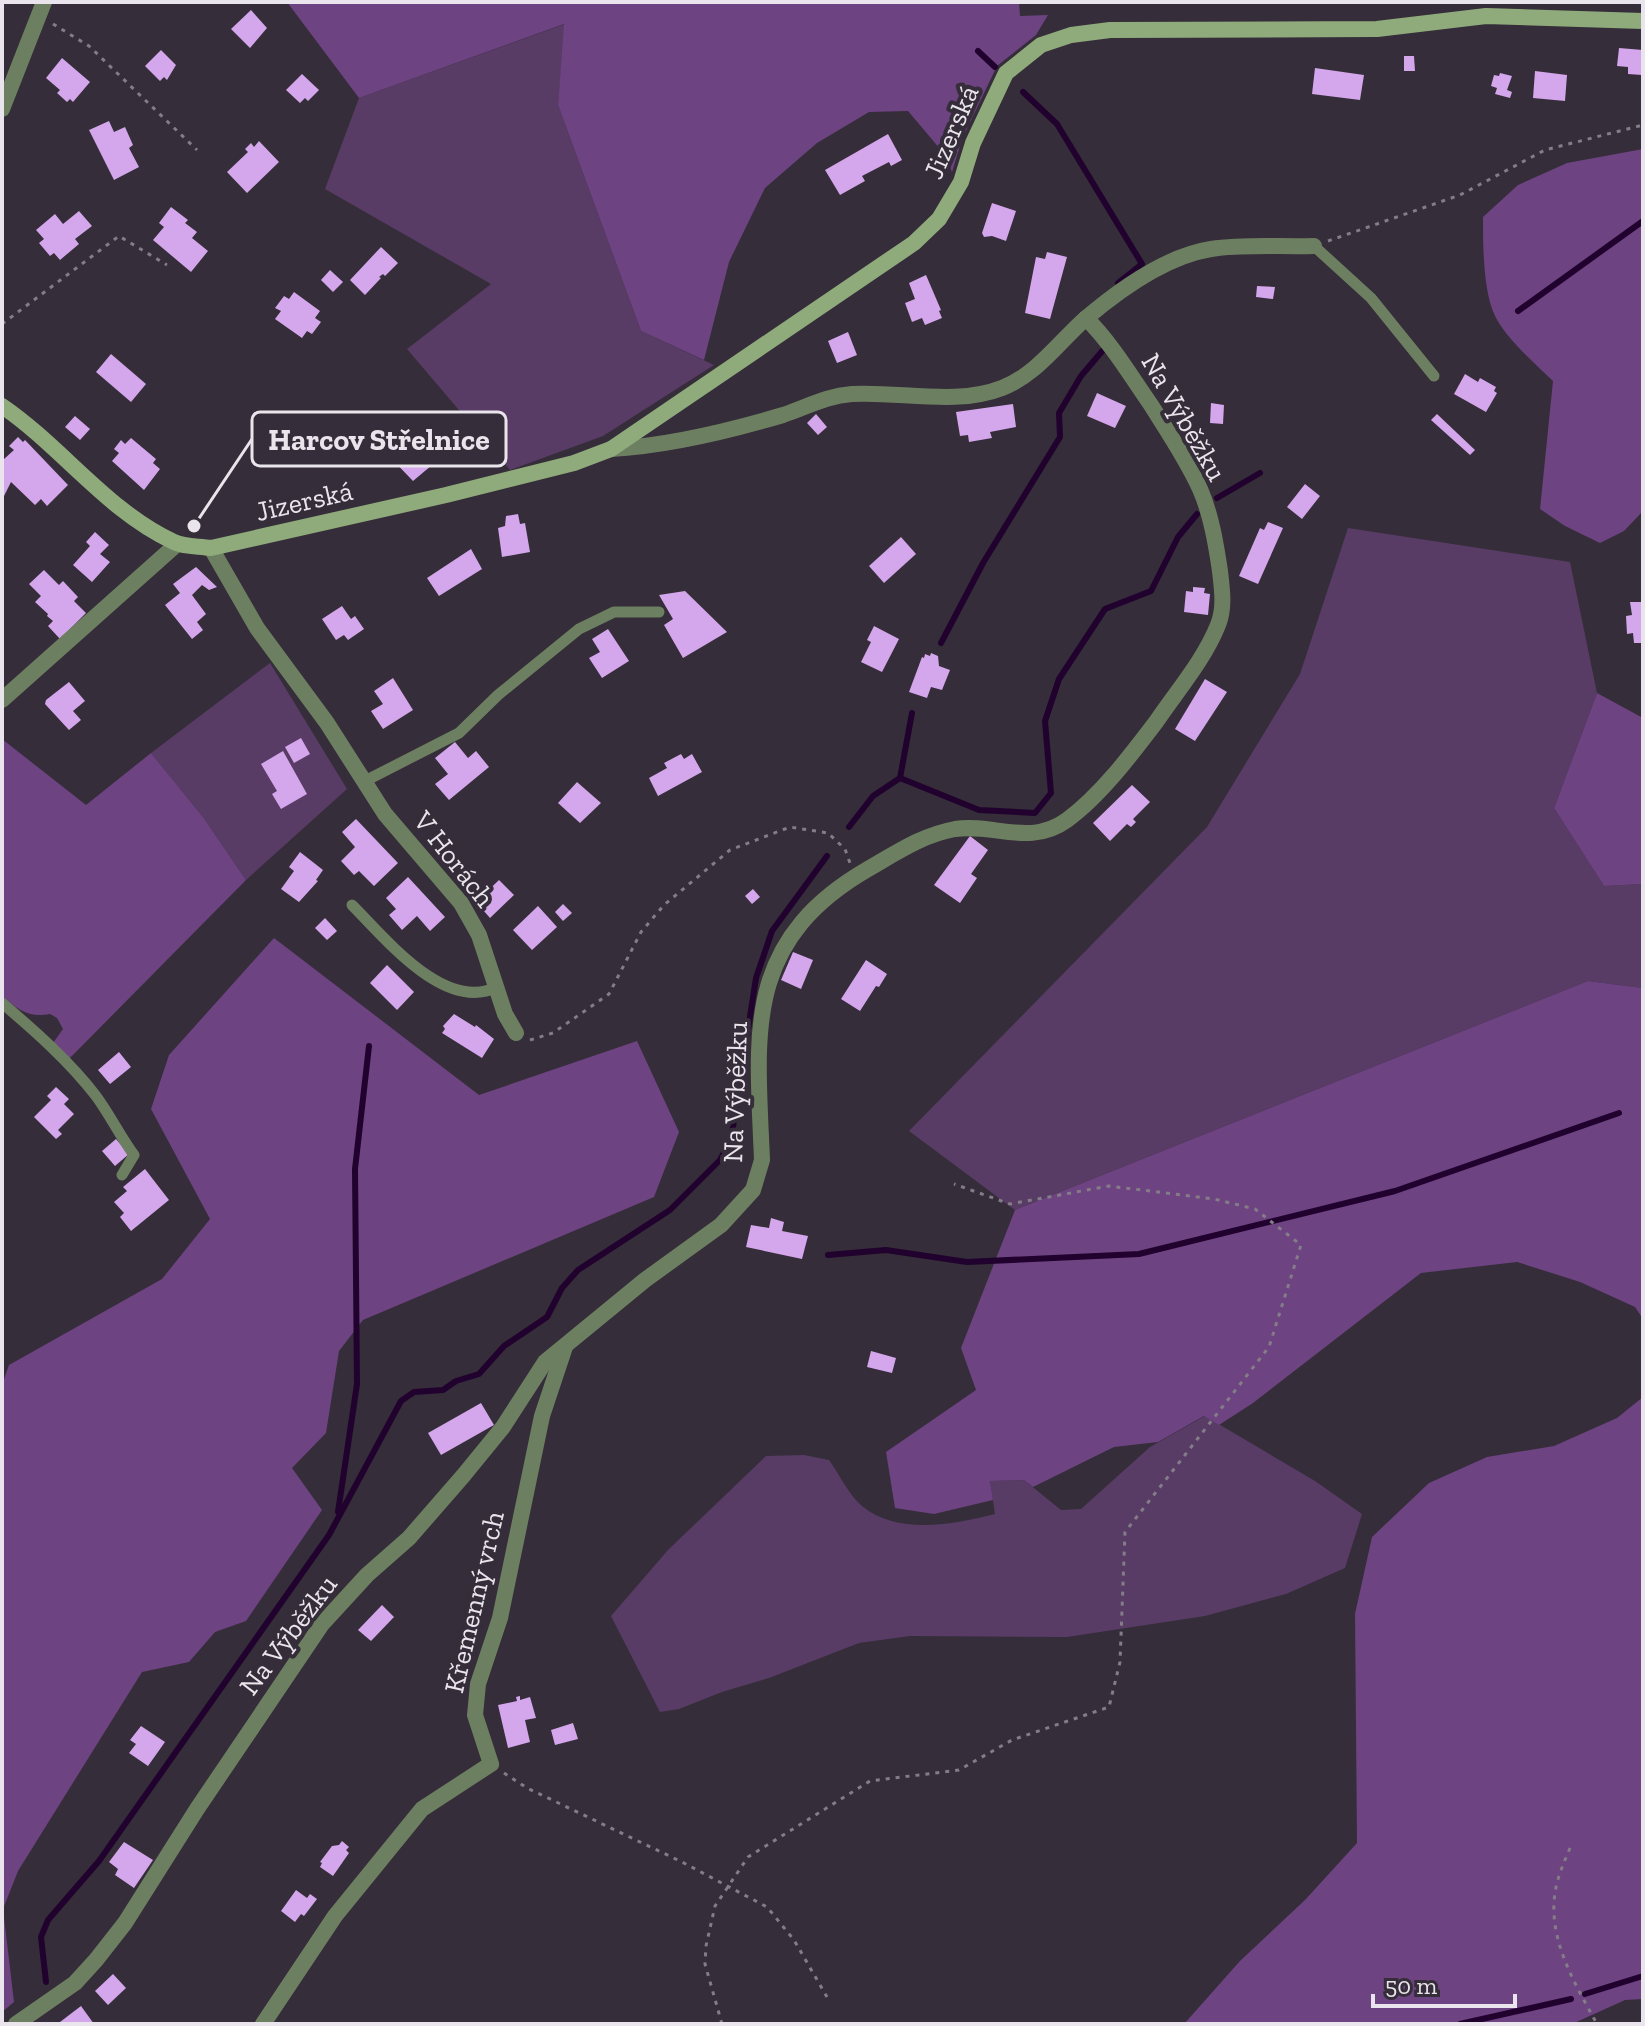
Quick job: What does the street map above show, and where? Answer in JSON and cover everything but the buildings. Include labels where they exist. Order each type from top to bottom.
[{"type":"street","points":[[2,109],[42,9]]},
{"type":"street","name":"Jizerská","points":[[2,406],[29,425],[119,507],[177,544],[211,548],[460,492],[574,463],[611,449],[914,243],[939,219],[961,182],[973,143],[1006,73],[1041,45],[1071,35],[1110,30],[1377,29],[1486,16],[1643,21]]},
{"type":"street","points":[[1086,318],[1128,287],[1178,259],[1211,249],[1314,246]]},
{"type":"street","name":"Jizerská","points":[[611,449],[648,447],[784,414],[831,396],[988,393],[1022,379],[1086,318]]},
{"type":"street","name":"Na Výběžku","points":[[16,2024],[75,1983],[96,1960],[125,1923],[197,1809],[322,1624],[367,1575],[409,1538],[463,1476],[503,1427],[545,1362],[645,1280],[721,1225],[753,1190],[762,1160],[759,1039],[764,998],[788,939],[800,924],[822,902],[855,877],[924,837],[964,828],[1027,834],[1053,829],[1067,820],[1131,756],[1196,665],[1219,624],[1223,597],[1219,564],[1200,489],[1165,426],[1108,340],[1086,318]]},
{"type":"street","points":[[2,700],[177,544]]},
{"type":"street","name":"V Horách","points":[[211,548],[257,628],[327,723],[385,814],[461,903],[479,935],[505,1014],[516,1033]]},
{"type":"street","name":"Křemenný vrch","points":[[491,1764],[475,1715],[478,1684],[500,1618],[542,1416],[566,1345]]},
{"type":"street","points":[[263,2024],[335,1916],[422,1809],[491,1764]]},
{"type":"lane","points":[[1314,246],[1371,298],[1434,376]]},
{"type":"lane","points":[[363,782],[459,733],[498,695],[579,629],[614,612],[659,612]]},
{"type":"lane","points":[[352,905],[405,958],[447,988],[470,994],[484,993],[497,987]]},
{"type":"lane","points":[[2,1003],[30,1027],[104,1107],[134,1155],[122,1175]]},
{"type":"path","points":[[42,9],[89,46],[197,150]]},
{"type":"path","points":[[1314,246],[1460,195],[1545,150],[1643,125]]},
{"type":"path","points":[[2,324],[119,236],[167,265]]},
{"type":"path","points":[[516,1033],[529,1040],[537,1040],[553,1033],[609,994],[641,932],[664,905],[730,850],[790,827],[828,833],[845,849],[855,877]]},
{"type":"path","points":[[722,2024],[705,1964],[709,1922],[727,1886],[748,1857],[870,1781],[959,1770],[1012,1740],[1109,1707],[1120,1662],[1125,1532],[1269,1347],[1301,1245],[1255,1209],[1214,1199],[1109,1186],[1010,1204],[954,1184]]},
{"type":"path","points":[[491,1764],[527,1788],[767,1907],[794,1940],[827,1997]]},
{"type":"path","points":[[1570,1848],[1556,1886],[1555,1920],[1566,1968],[1597,2024]]},
{"type":"shaded area","points":[[287,2],[1019,2],[1020,16],[1048,15],[1036,35],[997,66],[962,139],[952,172],[946,156],[908,111],[869,112],[817,143],[765,188],[729,262],[704,360],[641,331],[558,105],[564,24],[359,98]]},
{"type":"shaded area","points":[[565,24],[558,105],[641,331],[714,365],[603,436],[510,470],[407,349],[491,284],[325,189],[359,98]]},
{"type":"shaded area","points":[[1643,149],[1643,511],[1624,531],[1600,543],[1565,526],[1540,509],[1553,381],[1513,342],[1495,316],[1486,281],[1483,217],[1518,185],[1567,163]]},
{"type":"shaded area","points":[[1348,528],[1570,562],[1597,693],[1554,808],[1604,886],[1643,884],[1643,988],[1588,981],[1015,1210],[909,1131],[1207,827],[1300,674]]},
{"type":"shaded area","points":[[270,663],[347,789],[246,880],[203,817],[151,753]]},
{"type":"shaded area","points":[[1597,693],[1643,718],[1643,884],[1604,886],[1554,808]]},
{"type":"shaded area","points":[[2,739],[86,805],[151,753],[203,817],[246,880],[66,1062],[53,1043],[63,1029],[57,1018],[50,1014],[24,1012],[2,996]]},
{"type":"shaded area","points":[[274,938],[479,1095],[637,1041],[679,1132],[654,1197],[363,1320],[339,1351],[326,1433],[292,1468],[322,1510],[246,1621],[215,1632],[189,1662],[142,1672],[18,1871],[3,1909],[14,2002],[2,2012],[2,1385],[9,1365],[162,1279],[210,1219],[151,1109],[169,1055]]},
{"type":"shaded area","points":[[1588,981],[1643,988],[1643,1319],[1635,1307],[1580,1282],[1517,1262],[1421,1273],[1253,1403],[1219,1425],[1204,1416],[1158,1442],[1114,1447],[1033,1487],[1024,1480],[990,1481],[993,1500],[934,1514],[895,1508],[886,1452],[976,1390],[961,1348],[1015,1210]]},
{"type":"shaded area","points":[[1643,1397],[1643,1999],[1625,2000],[1572,2024],[1184,2024],[1240,1961],[1305,1900],[1357,1843],[1355,1614],[1372,1537],[1429,1483],[1487,1457],[1554,1446],[1617,1418]]},
{"type":"shaded area","points":[[1205,1416],[1315,1481],[1362,1514],[1345,1568],[1286,1594],[1205,1616],[1067,1637],[910,1636],[859,1643],[769,1678],[679,1709],[660,1712],[611,1616],[668,1550],[766,1456],[804,1455],[829,1460],[857,1501],[876,1515],[909,1524],[945,1524],[995,1514],[990,1481],[1024,1480],[1061,1510],[1081,1509],[1150,1447]]},
{"type":"waterway","points":[[978,51],[995,67]]},
{"type":"waterway","points":[[1023,92],[1057,124],[1142,264],[1118,283]]},
{"type":"waterway","points":[[1518,311],[1643,221]]},
{"type":"waterway","points":[[941,643],[983,563],[1060,437],[1059,413],[1081,376],[1104,349]]},
{"type":"waterway","points":[[1217,498],[1260,473]]},
{"type":"waterway","points":[[849,827],[873,796],[900,778],[979,810],[1035,813],[1051,793],[1045,721],[1059,679],[1105,609],[1151,591],[1178,537],[1197,514]]},
{"type":"waterway","points":[[900,778],[912,713]]},
{"type":"waterway","points":[[46,1982],[41,1937],[48,1920],[99,1861],[329,1535],[401,1401],[414,1392],[443,1390],[456,1381],[479,1374],[504,1346],[547,1317],[562,1288],[578,1270],[670,1210],[720,1160],[731,1140],[756,978],[772,931],[827,856]]},
{"type":"waterway","points":[[338,1512],[357,1384],[355,1169],[369,1046]]},
{"type":"waterway","points":[[828,1255],[886,1250],[967,1262],[1139,1254],[1395,1191],[1619,1113]]},
{"type":"waterway","points":[[1585,1994],[1643,1976]]},
{"type":"waterway","points":[[1460,2024],[1571,1999]]},
{"type":"place","name":"Harcov Střelnice","points":[[194,526]]}]
